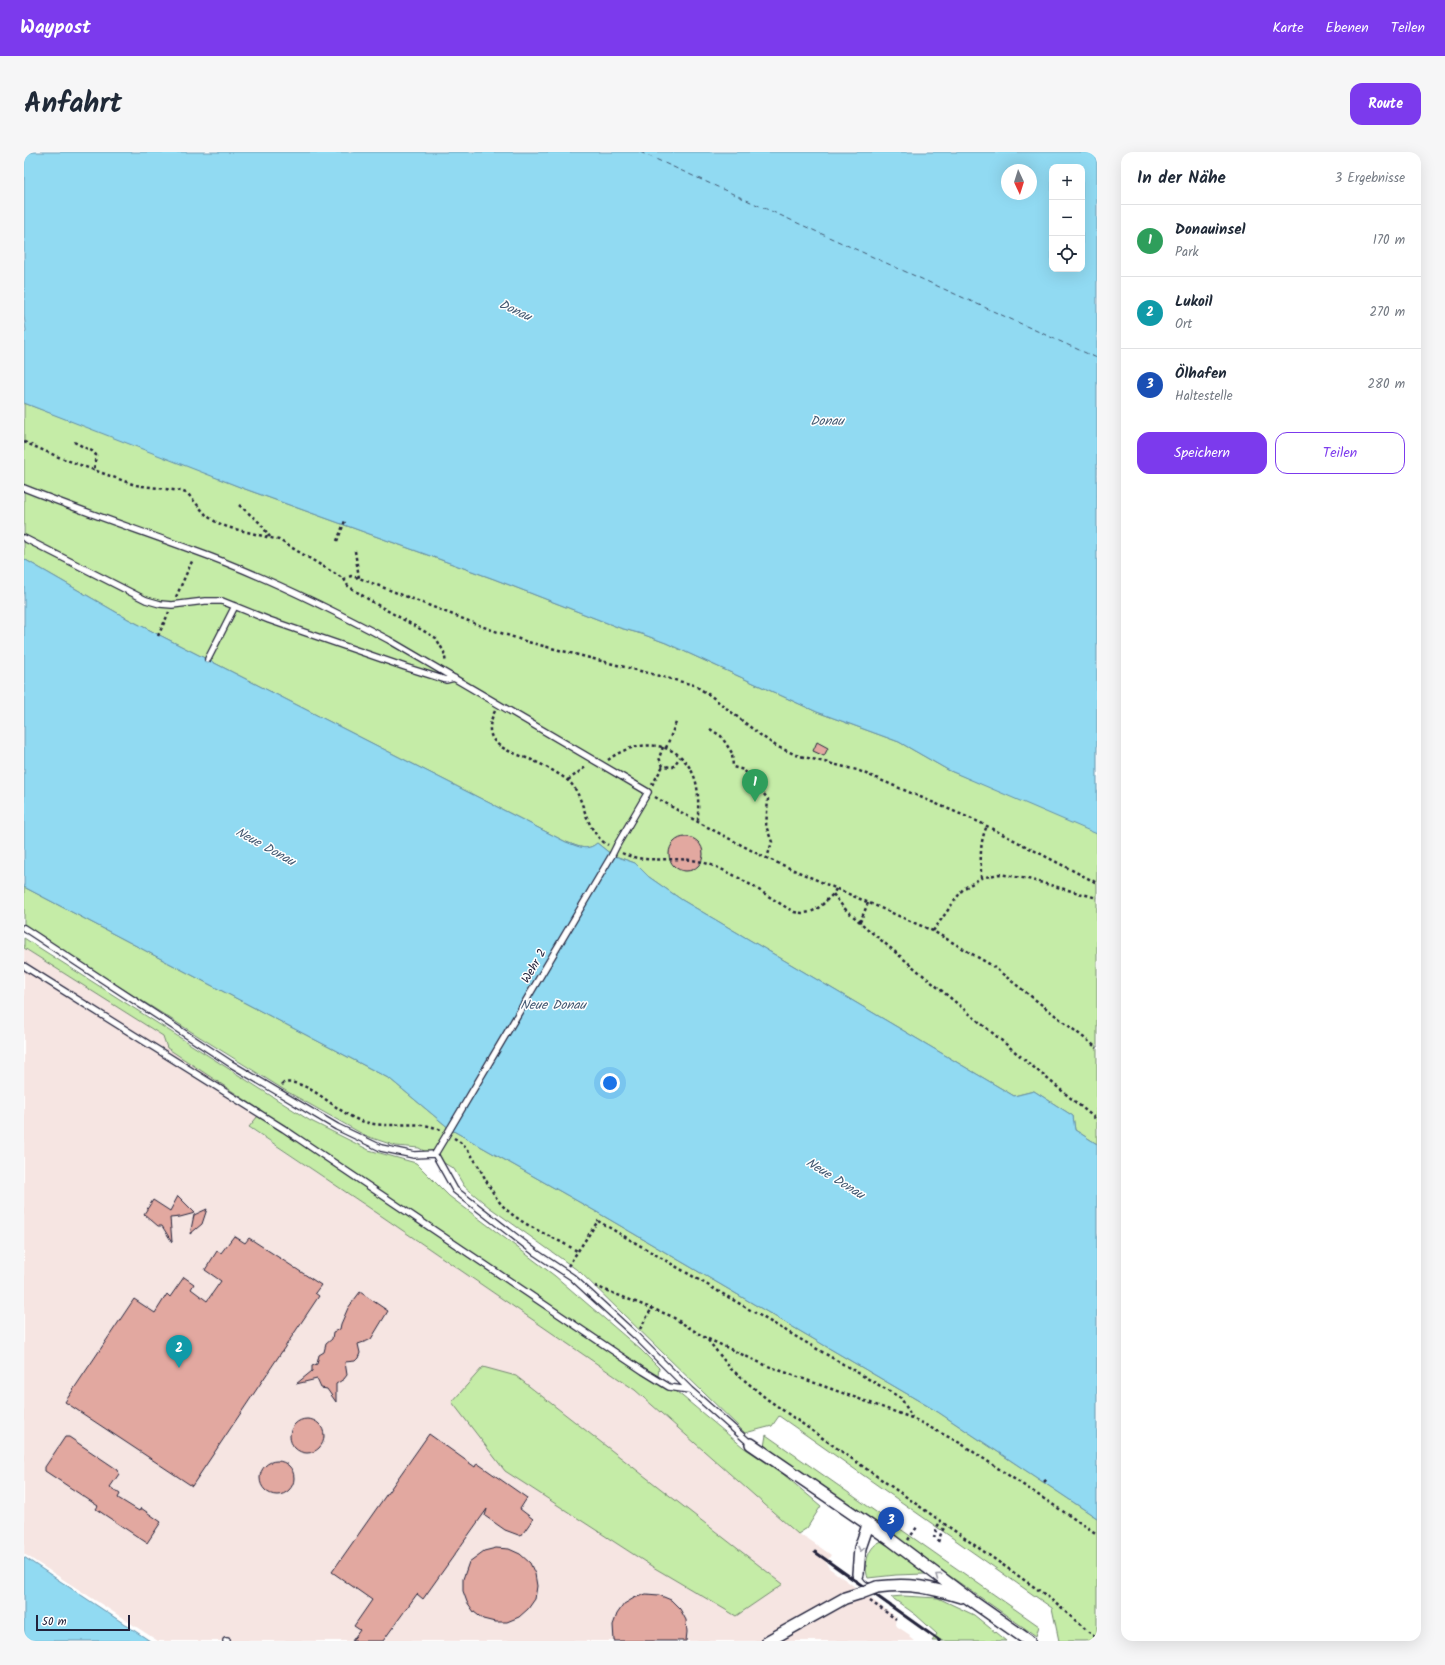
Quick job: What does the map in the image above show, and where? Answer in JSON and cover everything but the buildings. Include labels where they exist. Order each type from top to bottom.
[{"type":"street","points":[[751,1444],[868,1525],[1029,1641]]},
{"type":"street","points":[[858,1574],[860,1548],[868,1525]]},
{"type":"street","points":[[768,1641],[845,1598],[877,1587],[899,1584],[929,1587],[969,1599]]},
{"type":"lane","points":[[24,488],[76,509],[196,552],[347,618],[389,640],[648,792]]},
{"type":"lane","points":[[24,538],[146,600],[160,604],[172,605],[205,601],[222,601],[268,620],[405,668],[446,680],[454,678]]},
{"type":"lane","points":[[208,659],[235,606]]},
{"type":"lane","name":"Wehr 2","points":[[435,1154],[648,792]]},
{"type":"lane","points":[[24,928],[231,1064],[337,1127],[381,1148],[414,1155],[435,1154],[455,1190],[536,1253],[572,1277],[636,1336],[690,1390],[751,1444]]},
{"type":"lane","points":[[24,966],[284,1129],[643,1371],[669,1387],[690,1390]]},
{"type":"lane","points":[[858,1574],[863,1583],[868,1587],[877,1587]]},
{"type":"path","points":[[24,442],[61,458],[135,485],[181,491],[188,494],[208,516],[216,522],[227,527],[279,540],[344,579],[348,586],[374,603],[436,638],[440,644],[446,661]]},
{"type":"path","points":[[74,442],[92,451],[96,455],[94,469]]},
{"type":"path","points":[[239,504],[260,523],[270,537]]},
{"type":"path","points":[[337,542],[345,521]]},
{"type":"path","points":[[355,550],[359,578]]},
{"type":"path","points":[[176,598],[189,569]]},
{"type":"path","points":[[344,579],[351,576],[359,578],[521,640],[694,685],[711,696],[776,746],[796,755],[857,770],[987,826],[1097,883]]},
{"type":"path","points":[[158,636],[167,617]]},
{"type":"path","points":[[495,741],[491,732],[490,724],[498,705]]},
{"type":"path","points":[[663,766],[659,758],[677,720]]},
{"type":"path","points":[[710,729],[721,736],[732,753],[733,767],[744,770],[768,799],[766,826],[772,842],[767,858]]},
{"type":"path","points":[[602,765],[616,754],[639,745],[664,747],[680,757],[692,770],[698,798],[698,822]]},
{"type":"path","points":[[663,766],[673,767],[680,757]]},
{"type":"path","points":[[568,780],[587,766]]},
{"type":"path","points":[[656,779],[663,766]]},
{"type":"path","points":[[648,792],[698,822],[767,858],[933,931],[991,965],[1097,1048]]},
{"type":"path","points":[[981,878],[980,853],[984,832],[987,826]]},
{"type":"path","points":[[933,931],[963,889],[981,878],[999,874],[1028,879],[1097,898]]},
{"type":"path","points":[[778,902],[794,912],[802,914],[811,912],[819,908],[836,889]]},
{"type":"path","points":[[833,894],[860,922],[912,968],[1097,1119]]},
{"type":"path","points":[[860,922],[868,903]]},
{"type":"path","points":[[565,1272],[598,1221],[901,1398],[912,1418]]},
{"type":"path","points":[[594,1286],[671,1316],[707,1339],[765,1365],[912,1418],[960,1443],[1097,1534]]},
{"type":"path","points":[[636,1336],[652,1308]]},
{"type":"path","points":[[707,1339],[731,1369],[767,1399],[1047,1596],[1097,1639]]},
{"type":"path","points":[[1044,1482],[1048,1478]]},
{"type":"path","points":[[934,1538],[937,1527],[941,1521]]},
{"type":"path","points":[[938,1542],[942,1530],[946,1525]]},
{"type":"path","points":[[912,1534],[917,1527]]},
{"type":"path","points":[[870,1601],[896,1619]]},
{"type":"shaded area","points":[[24,948],[163,1036],[167,1048],[263,1112],[249,1128],[383,1217],[635,1390],[798,1534],[807,1538],[831,1555],[826,1563],[829,1568],[896,1617],[895,1625],[910,1635],[909,1637],[914,1641],[158,1641],[24,1554]]},
{"type":"green space","points":[[24,403],[128,442],[245,489],[494,579],[620,628],[666,643],[817,712],[899,742],[948,770],[1097,831],[1097,1144],[1075,1130],[1073,1116],[1034,1091],[1014,1096],[682,900],[649,877],[635,863],[612,855],[597,843],[586,848],[566,842],[128,619],[24,559]]},
{"type":"green space","points":[[24,887],[390,1079],[450,1129],[595,1211],[938,1412],[1097,1518],[1097,1641],[1059,1641],[1052,1608],[779,1416],[772,1426],[745,1433],[580,1272],[489,1207],[464,1186],[454,1169],[419,1148],[396,1146],[366,1136],[286,1091],[24,927]]},
{"type":"green space","points":[[24,938],[309,1120],[369,1150],[416,1163],[449,1196],[555,1276],[641,1350],[659,1368],[658,1376],[743,1447],[783,1474],[821,1506],[807,1528],[798,1534],[635,1390],[249,1127],[262,1111],[167,1048],[163,1036],[24,948]]},
{"type":"green space","points":[[483,1367],[516,1376],[783,1584],[736,1616],[653,1567],[505,1471],[452,1402]]},
{"type":"green space","points":[[766,1435],[1039,1626],[1036,1636],[764,1447]]},
{"type":"green space","points":[[883,1541],[925,1574],[868,1578],[866,1568],[870,1551],[874,1546]]},
{"type":"green space","points":[[903,1596],[938,1598],[974,1615],[1006,1641],[932,1641],[937,1634],[916,1615],[891,1597]]},
{"type":"water","name":"Donau","points":[[24,152],[1097,152],[1097,834],[948,770],[899,742],[817,712],[666,643],[620,628],[494,579],[245,489],[24,403],[24,332],[26,331],[24,316]]},
{"type":"water","name":"Neue Donau","points":[[24,559],[128,619],[566,842],[586,848],[597,843],[612,855],[635,863],[649,877],[682,900],[1014,1096],[1034,1091],[1073,1116],[1075,1130],[1097,1144],[1097,1518],[938,1412],[595,1211],[450,1129],[390,1079],[24,887]]},
{"type":"water","points":[[24,1557],[150,1641],[24,1641]]},
{"type":"ferry route","points":[[640,152],[1097,358]]},
{"type":"railway","points":[[815,1552],[940,1641]]},
{"type":"place","name":"Donauinsel","points":[[755,802]]},
{"type":"place","name":"Lukoil","points":[[179,1368]]},
{"type":"place","name":"Ölhafen","points":[[891,1540]]}]
